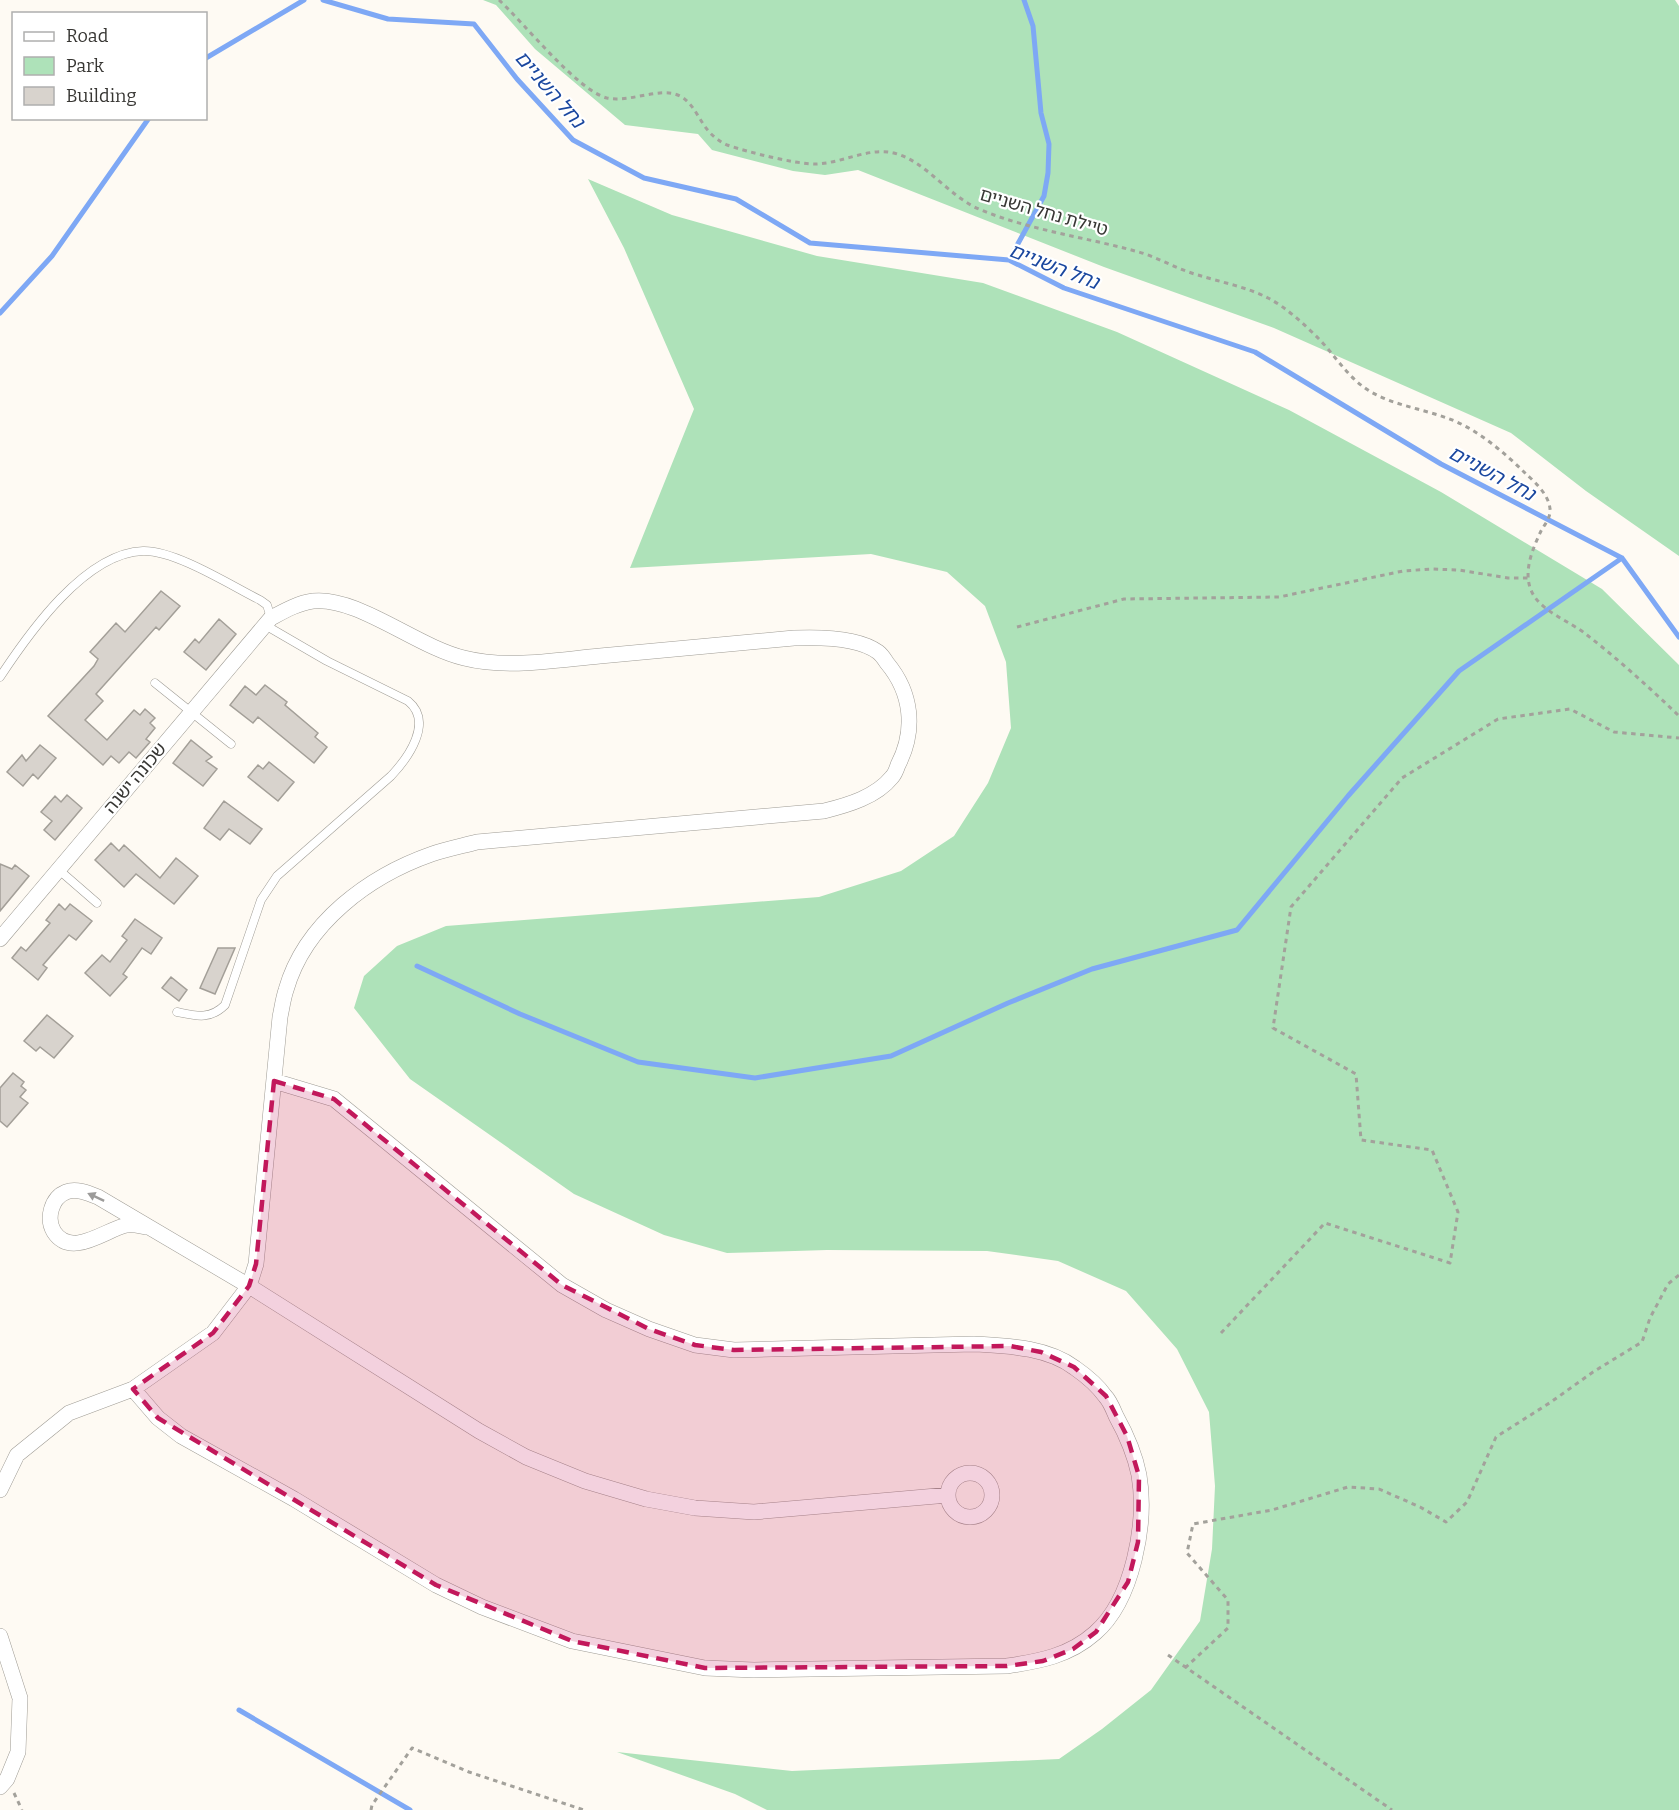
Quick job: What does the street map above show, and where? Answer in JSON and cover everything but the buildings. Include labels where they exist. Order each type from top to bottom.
[{"type":"street","points":[[0,1490],[17,1455],[69,1413],[133,1389],[213,1334],[249,1286],[256,1264],[280,1017],[286,988],[304,951],[326,921],[357,892],[391,871],[433,854],[477,842],[824,811],[851,804],[873,793],[892,777],[906,751],[910,728],[908,700],[897,674],[878,652],[855,642],[820,637],[794,638],[533,662],[488,662],[464,658],[431,647],[354,608],[334,601],[313,601],[297,605],[268,621]]},
{"type":"street","name":"שכונה ישנה","points":[[0,939],[268,621]]},
{"type":"street","points":[[133,1389],[158,1418],[181,1436],[294,1499],[436,1585],[528,1626],[572,1641],[639,1656],[705,1668],[754,1670],[1007,1666],[1043,1661],[1073,1649],[1096,1632],[1116,1607],[1128,1581],[1138,1542],[1139,1476],[1127,1436],[1106,1396],[1074,1367],[1041,1352],[1010,1346],[974,1344],[734,1350],[695,1345],[649,1329],[606,1310],[562,1285],[334,1099],[274,1081]]},
{"type":"street","points":[[146,1227],[126,1225],[87,1242],[69,1242],[55,1233],[50,1217],[51,1210],[59,1197],[66,1192],[76,1190],[98,1197],[249,1286],[479,1431],[526,1457],[585,1481],[665,1503],[695,1508],[754,1512],[948,1495]]},
{"type":"street","points":[[0,1636],[21,1698],[18,1752],[7,1779],[0,1787]]},
{"type":"lane","points":[[0,677],[44,616],[74,586],[95,569],[121,554],[144,551],[165,554],[190,564],[260,600],[267,606],[268,621],[327,661],[408,701],[415,707],[418,714],[418,733],[407,759],[391,776],[277,876],[268,887],[261,900],[225,1005],[217,1013],[199,1017],[177,1012]]},
{"type":"lane","points":[[155,683],[231,744]]},
{"type":"lane","points":[[58,870],[97,903]]},
{"type":"path","name":"טיילת נחל השניים","points":[[500,0],[543,46],[592,92],[618,100],[663,93],[675,94],[689,103],[708,132],[716,140],[726,145],[815,164],[871,152],[884,151],[900,154],[959,199],[979,209],[1089,241],[1140,252],[1193,274],[1267,297],[1320,340],[1357,382],[1372,393],[1462,425],[1524,471],[1544,494],[1550,508],[1530,561],[1528,578]]},
{"type":"path","points":[[1017,627],[1124,599],[1279,597],[1403,572],[1432,569],[1459,570],[1508,578],[1528,578],[1534,596],[1543,606],[1585,633],[1679,716]]},
{"type":"path","points":[[1221,1333],[1325,1223],[1450,1263],[1457,1222],[1458,1212],[1432,1150],[1362,1140],[1356,1074],[1273,1028],[1292,907],[1402,778],[1498,719],[1570,709],[1614,732],[1679,738]]},
{"type":"path","points":[[1185,1668],[1228,1628],[1228,1600],[1187,1552],[1193,1524],[1272,1510],[1348,1487],[1379,1489],[1420,1507],[1446,1522],[1467,1502],[1496,1437],[1642,1342],[1650,1318],[1668,1284],[1679,1275]]},
{"type":"path","points":[[1168,1655],[1392,1810]]},
{"type":"path","points":[[371,1810],[372,1805],[412,1748],[469,1772],[584,1810]]},
{"type":"highlighted area","points":[[274,1081],[334,1099],[562,1285],[649,1329],[695,1345],[734,1350],[1010,1346],[1041,1352],[1074,1367],[1106,1396],[1127,1436],[1139,1476],[1138,1542],[1128,1582],[1096,1632],[1073,1649],[1043,1661],[1007,1666],[705,1668],[572,1641],[436,1585],[158,1418],[133,1389],[213,1333],[249,1286],[256,1264]]},
{"type":"green space","points":[[483,0],[1675,0],[1679,6],[1679,556],[1586,491],[1511,433],[1274,328],[1104,267],[858,170],[825,175],[793,171],[712,150],[698,134],[625,125],[535,49],[496,5]]},
{"type":"green space","points":[[588,179],[672,215],[817,256],[983,283],[1117,332],[1289,410],[1441,492],[1602,589],[1679,665],[1679,1810],[767,1810],[735,1794],[617,1752],[792,1771],[1059,1759],[1102,1729],[1151,1690],[1200,1621],[1212,1549],[1215,1486],[1209,1412],[1177,1349],[1126,1291],[1058,1261],[987,1251],[827,1250],[727,1253],[664,1235],[574,1194],[410,1079],[354,1008],[364,976],[397,946],[446,926],[819,897],[901,871],[954,836],[988,783],[1011,728],[1006,662],[985,606],[947,572],[871,554],[630,568],[694,409],[624,248]]},
{"type":"waterway","points":[[207,57],[304,0]]},
{"type":"waterway","name":"נחל השניים","points":[[323,0],[388,19],[474,24],[517,79],[573,140],[644,178],[736,199],[810,243],[1009,260],[1064,288],[1255,352],[1441,464],[1622,558],[1679,637]]},
{"type":"waterway","points":[[1009,260],[1044,196],[1048,173],[1049,144],[1041,113],[1033,26],[1024,0]]},
{"type":"waterway","points":[[0,313],[52,256],[148,120]]},
{"type":"waterway","points":[[417,966],[520,1014],[638,1062],[755,1078],[891,1056],[1008,1003],[1092,969],[1237,930],[1348,796],[1459,671],[1622,558]]},
{"type":"waterway","points":[[239,1710],[410,1810]]}]
